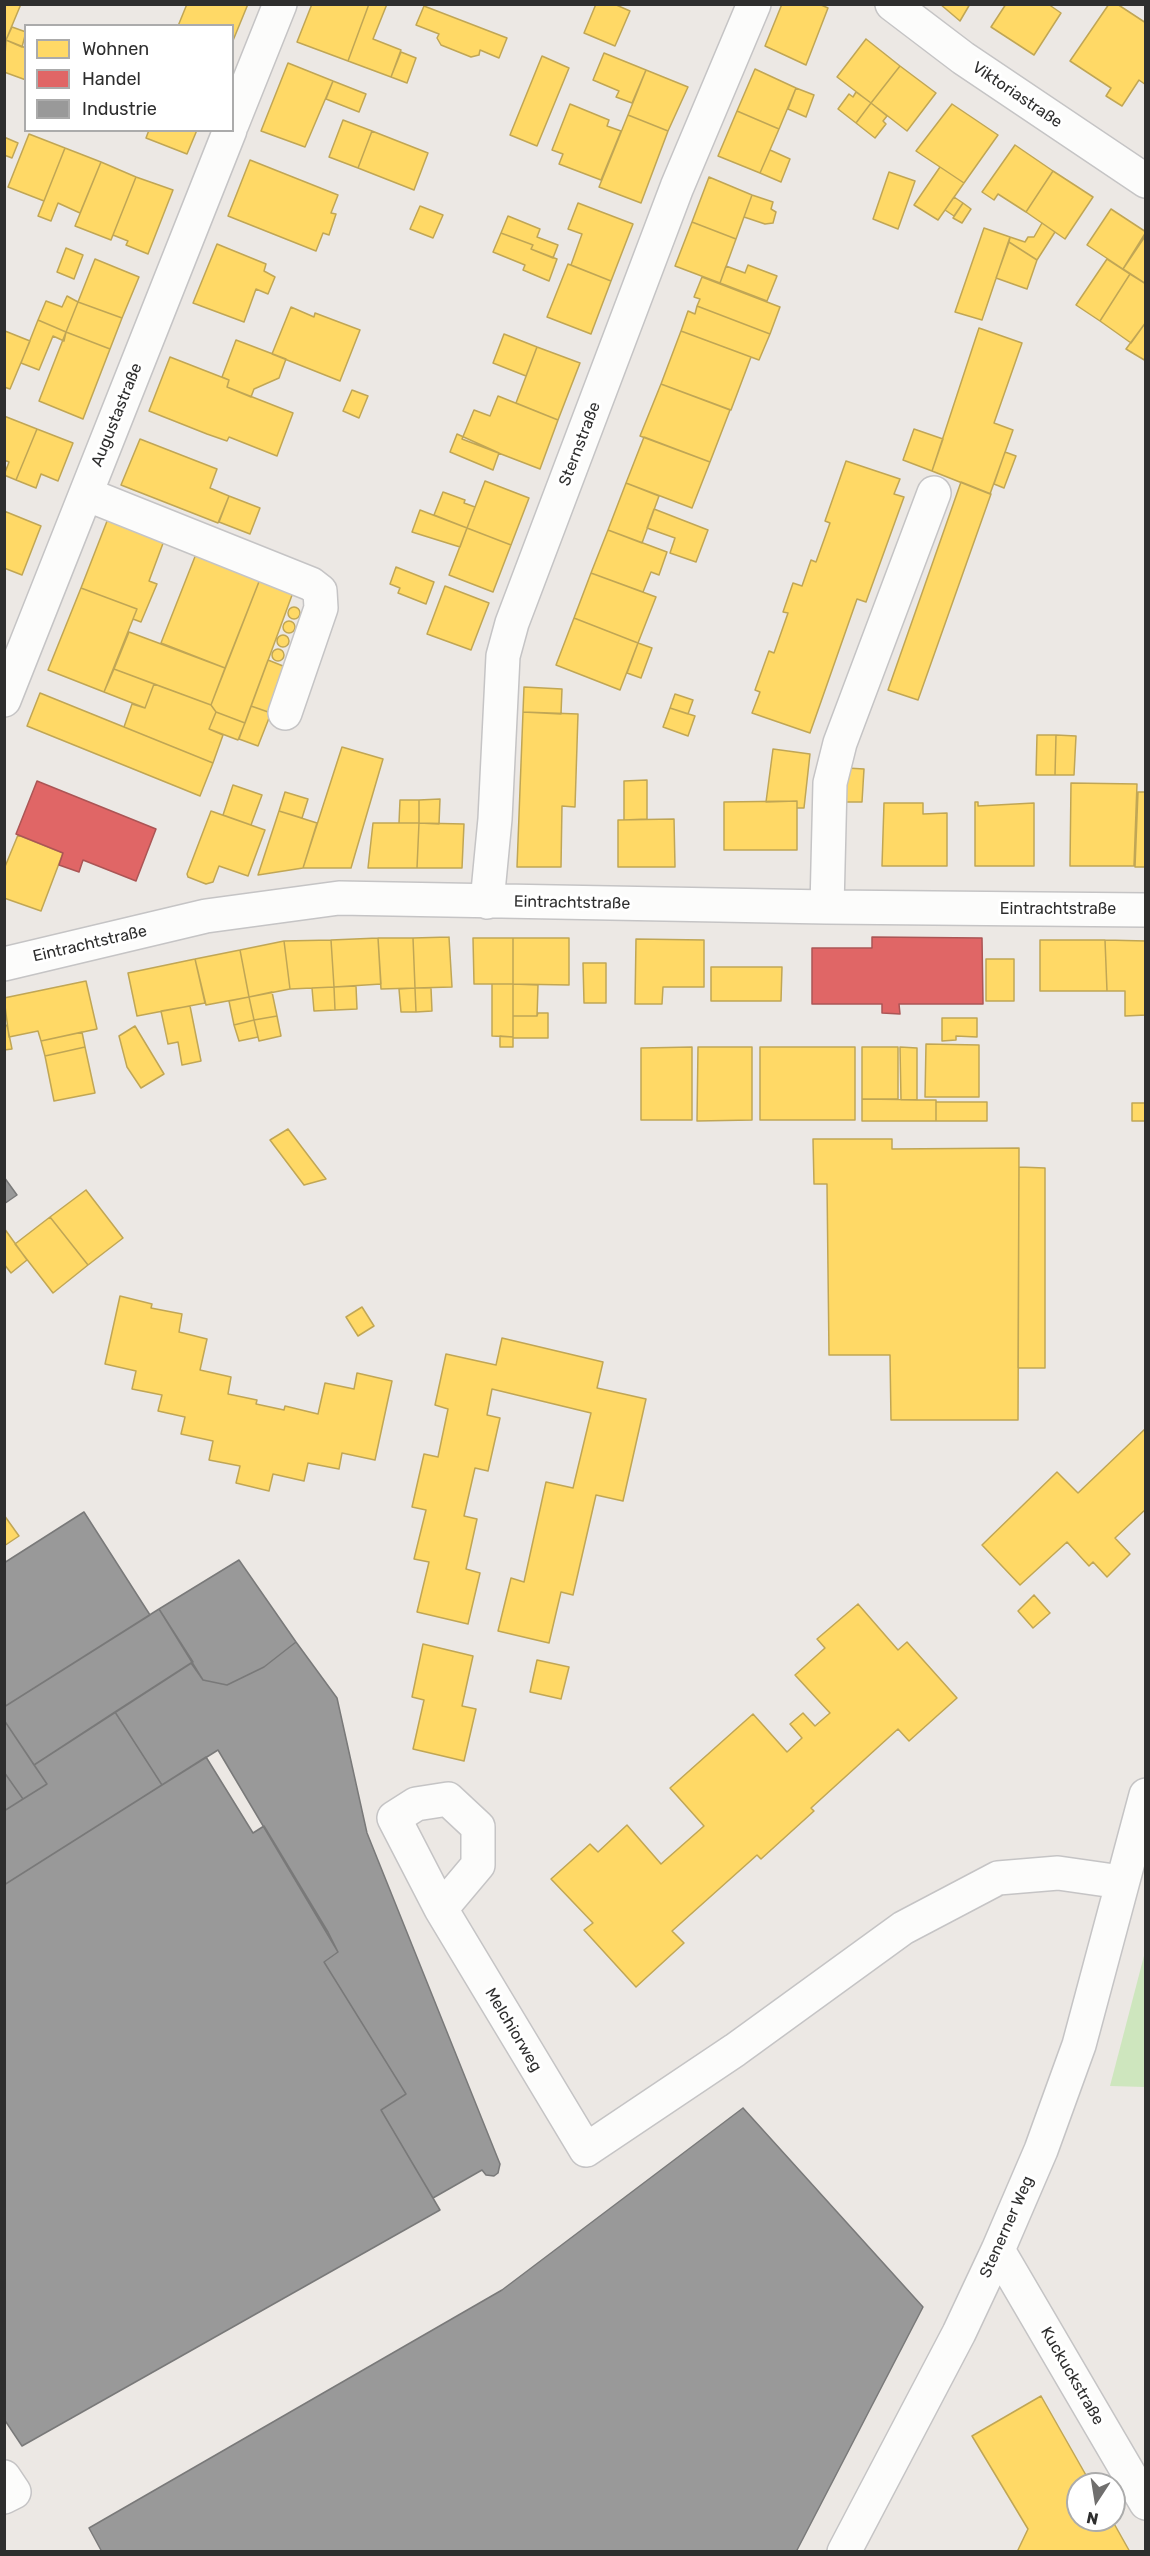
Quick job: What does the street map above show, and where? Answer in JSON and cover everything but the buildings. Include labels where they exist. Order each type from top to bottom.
[{"type":"street","points":[[234,119],[280,4]]},
{"type":"street","name":"Sternstraße","points":[[487,902],[495,819],[503,656],[512,623],[677,188],[754,4]]},
{"type":"street","name":"Viktoriastraße","points":[[892,4],[963,58],[1146,182]]},
{"type":"street","name":"Augustastraße","points":[[4,700],[229,132]]},
{"type":"street","points":[[827,907],[830,783],[840,743],[934,493]]},
{"type":"street","points":[[86,494],[302,580],[320,591],[321,608],[285,713]]},
{"type":"street","name":"Eintrachtstraße","points":[[4,964],[206,916],[339,898],[1146,910]]},
{"type":"street","name":"Stenerner Weg","points":[[844,2552],[939,2372],[998,2250],[1041,2150],[1078,2045],[1146,1794]]},
{"type":"street","name":"Melchiorweg","points":[[441,1909],[586,2150],[735,2050],[903,1928],[998,1878],[1058,1874],[1121,1882]]},
{"type":"street","name":"Kuckuckstraße","points":[[998,2250],[1146,2503]]},
{"type":"green space","points":[[1145,1952],[1145,2087],[1110,2086]]}]
